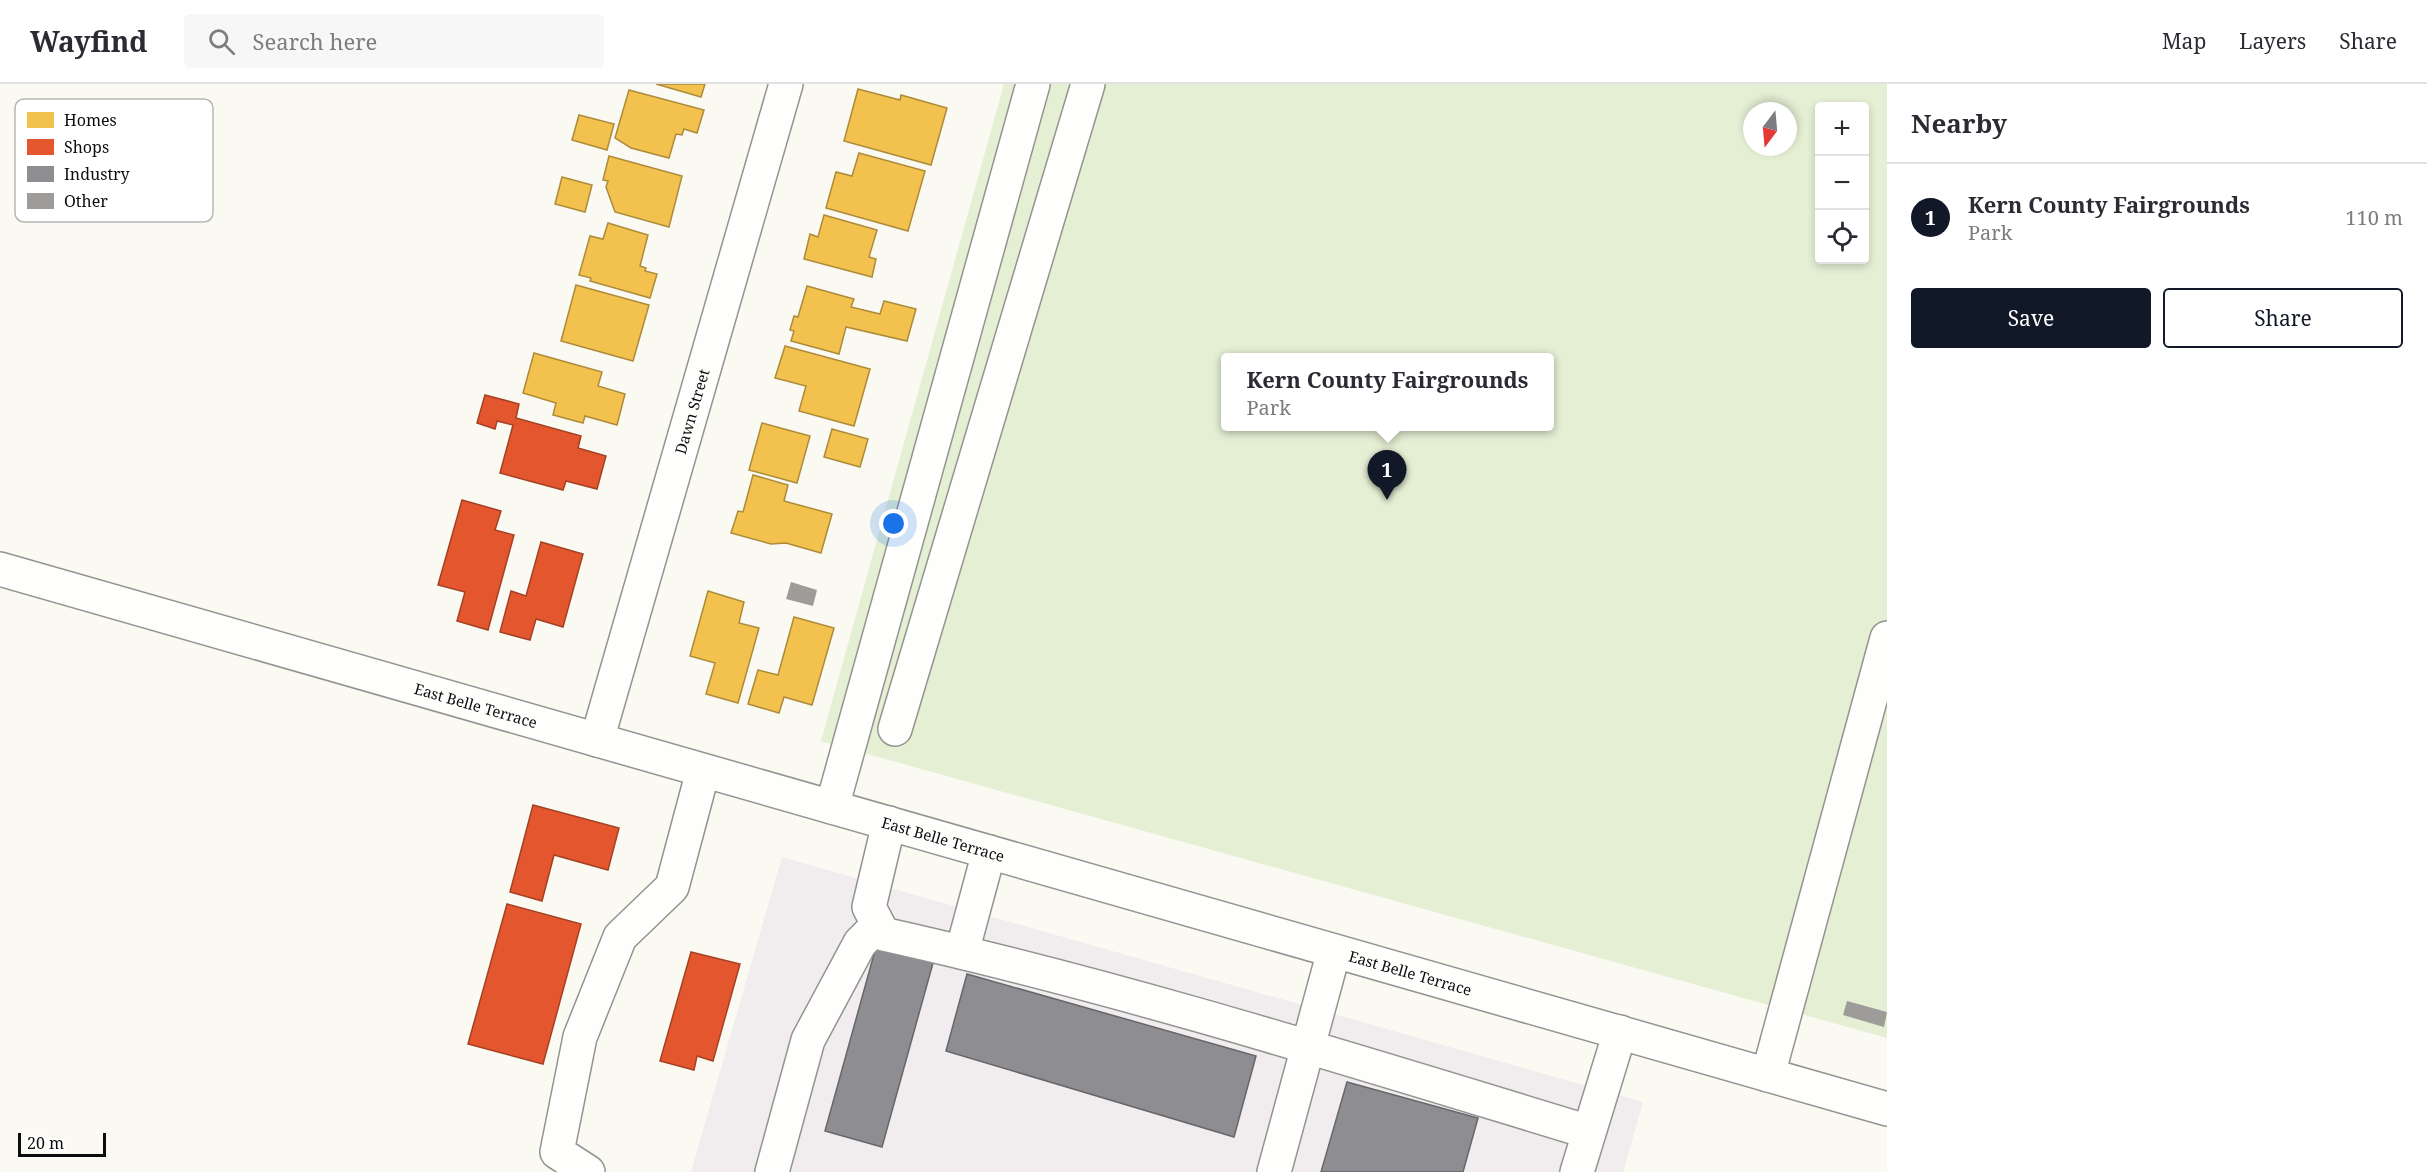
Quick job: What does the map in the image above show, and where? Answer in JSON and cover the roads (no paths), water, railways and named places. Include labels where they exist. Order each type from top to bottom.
[{"type":"street","name":"Dawn Street","points":[[597,740],[786,84]]},
{"type":"street","points":[[832,807],[1034,84]]},
{"type":"street","points":[[895,729],[1088,84]]},
{"type":"street","name":"East Belle Terrace","points":[[0,569],[1887,1109]]},
{"type":"street","points":[[1768,1075],[1887,638]]},
{"type":"street","points":[[588,1172],[556,1152],[580,1037],[620,937],[672,887],[703,771]]},
{"type":"street","points":[[889,823],[869,907],[883,934],[962,952],[1308,1047],[1589,1132]]},
{"type":"street","points":[[962,952],[989,852]]},
{"type":"street","points":[[772,1172],[808,1040],[860,943],[878,925]]},
{"type":"street","points":[[1274,1172],[1334,951]]},
{"type":"street","points":[[1577,1172],[1620,1032]]},
{"type":"place","name":"Kern County Fairgrounds","points":[[1387,500]]}]
